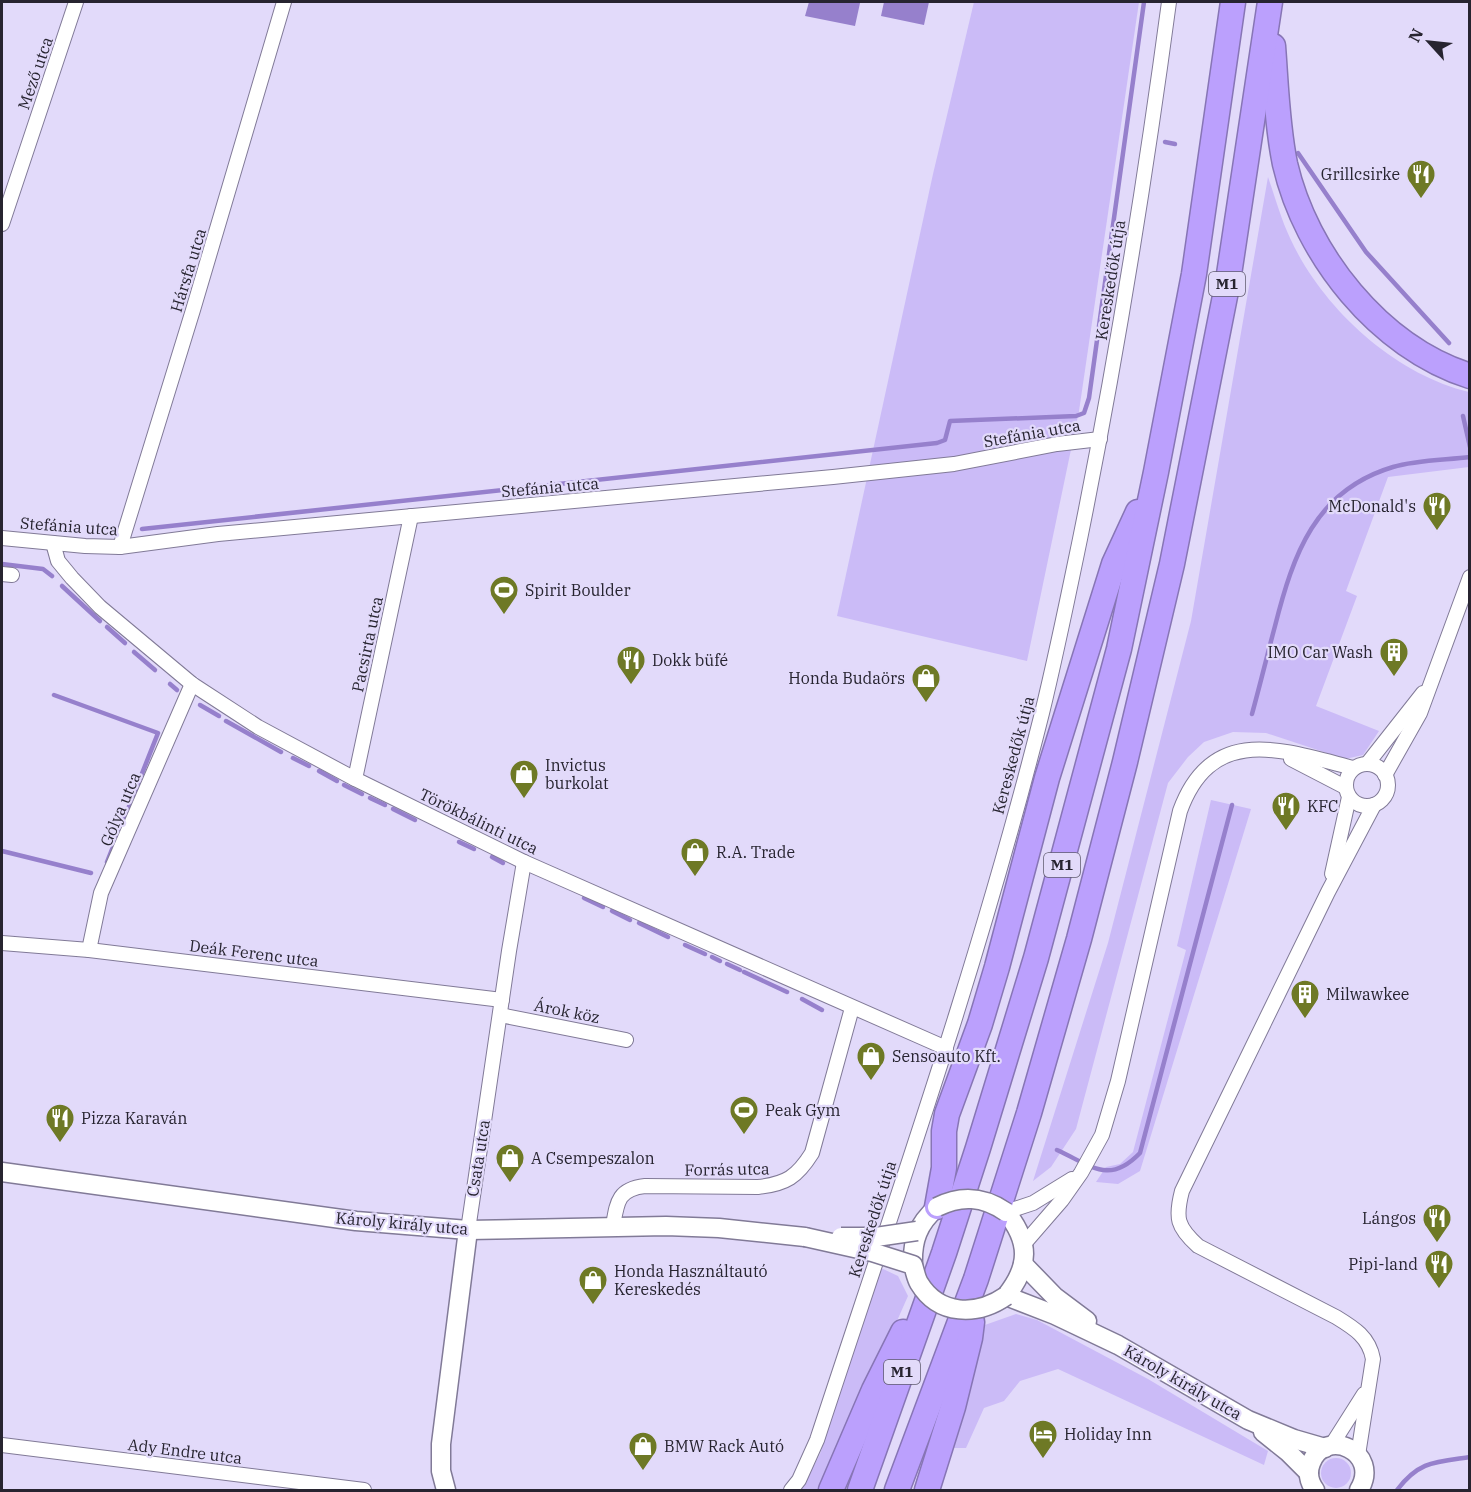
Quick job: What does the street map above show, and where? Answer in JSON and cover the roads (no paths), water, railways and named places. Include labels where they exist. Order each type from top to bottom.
[{"type":"highway","name":"M1","points":[[860,1491],[944,1253],[1036,958],[1119,649],[1194,274],[1233,2]]},
{"type":"highway","name":"M1","points":[[897,1491],[976,1279],[1029,1113],[1079,939],[1125,762],[1172,564],[1228,281],[1270,2]]},
{"type":"highway","points":[[1270,2],[1278,127],[1286,166],[1307,224],[1335,272],[1373,315],[1415,350],[1436,362],[1470,376]]},
{"type":"highway","points":[[937,1207],[944,1168],[944,1131],[947,1114],[980,1024],[997,967],[1047,778],[1114,564],[1156,472]]},
{"type":"highway","points":[[831,1491],[874,1390],[944,1253]]},
{"type":"highway","points":[[927,1491],[953,1407],[970,1338],[976,1279]]},
{"type":"street","name":"Mező utca","points":[[2,224],[76,2]]},
{"type":"street","name":"Hársfa utca","points":[[120,547],[284,2]]},
{"type":"street","name":"Kereskedők útja","points":[[791,1491],[799,1480],[817,1440],[946,1048],[972,966],[1041,714],[1100,438],[1153,121],[1169,2]]},
{"type":"street","name":"Stefánia utca","points":[[2,538],[120,547],[218,534],[954,464],[1100,438]]},
{"type":"street","name":"Pacsirta utca","points":[[355,779],[411,516]]},
{"type":"street","name":"Törökbálinti utca","points":[[54,543],[58,561],[72,578],[123,627],[192,684],[258,727],[355,779],[524,862],[946,1048]]},
{"type":"street","points":[[1385,775],[1420,712],[1470,578]]},
{"type":"street","points":[[1367,764],[1432,682]]},
{"type":"street","name":"Gólya utca","points":[[89,950],[101,893],[192,684]]},
{"type":"street","points":[[1023,1245],[1082,1173],[1102,1135],[1110,1111],[1180,811],[1187,792],[1199,774],[1211,763],[1227,754],[1256,749],[1270,750],[1353,768],[1367,764],[1377,766],[1385,775],[1387,791],[1380,802],[1360,806],[1347,792],[1270,750]]},
{"type":"street","points":[[1328,892],[1349,773],[1353,768]]},
{"type":"street","points":[[1374,805],[1328,892],[1182,1191],[1178,1217],[1180,1226],[1186,1235],[1198,1246],[1336,1317],[1365,1337],[1371,1347],[1373,1359],[1358,1455],[1362,1461],[1362,1482],[1378,1491]]},
{"type":"street","name":"Csata utca","points":[[446,1491],[441,1471],[441,1444],[468,1230],[524,862]]},
{"type":"street","name":"Deák Ferenc utca","points":[[2,943],[89,950],[502,1000]]},
{"type":"street","name":"Forrás utca","points":[[613,1226],[619,1198],[626,1190],[634,1187],[758,1187],[774,1185],[794,1176],[812,1153],[852,1008]]},
{"type":"street","name":"Árok köz","points":[[500,1015],[626,1040]]},
{"type":"street","name":"Károly király utca","points":[[2,1172],[356,1221],[468,1230],[613,1226],[719,1228],[805,1237]]},
{"type":"street","points":[[1006,1212],[1033,1203],[1082,1173]]},
{"type":"street","points":[[960,1198],[974,1198],[988,1202],[1006,1212],[1017,1226],[1023,1245],[1023,1264],[1017,1282],[1006,1296],[981,1309],[967,1311],[953,1309],[931,1297],[919,1282],[913,1265],[912,1248],[917,1231],[926,1217],[937,1207],[960,1198]]},
{"type":"street","points":[[805,1237],[876,1237],[917,1231]]},
{"type":"street","points":[[805,1237],[872,1252],[913,1265]]},
{"type":"street","name":"Károly király utca","points":[[1023,1264],[1055,1297],[1118,1345]]},
{"type":"street","name":"Károly király utca","points":[[1006,1296],[1055,1315],[1118,1345],[1248,1420],[1294,1439],[1328,1447],[1346,1447],[1358,1455]]},
{"type":"street","points":[[1312,1485],[1314,1458],[1328,1447],[1368,1387]]},
{"type":"street","name":"Károly király utca","points":[[1248,1420],[1288,1452],[1312,1485]]},
{"type":"street","name":"Ady Endre utca","points":[[2,1445],[364,1491]]},
{"type":"waterway","points":[[142,529],[937,443],[945,440],[950,421],[1076,416],[1084,413],[1089,398],[1144,2]]},
{"type":"waterway","points":[[1165,142],[1175,144]]},
{"type":"waterway","points":[[1298,153],[1366,252],[1449,343]]},
{"type":"waterway","points":[[1463,416],[1470,447]]},
{"type":"waterway","points":[[1252,714],[1290,574],[1312,528],[1326,509],[1344,492],[1366,478],[1393,467],[1470,457]]},
{"type":"waterway","points":[[2,564],[43,569],[52,576]]},
{"type":"waterway","points":[[62,586],[100,621]]},
{"type":"waterway","points":[[107,627],[125,643]]},
{"type":"waterway","points":[[134,652],[155,670]]},
{"type":"waterway","points":[[170,684],[177,690]]},
{"type":"waterway","points":[[54,695],[158,733],[107,862]]},
{"type":"waterway","points":[[200,705],[219,716]]},
{"type":"waterway","points":[[226,721],[281,752]]},
{"type":"waterway","points":[[293,758],[309,766]]},
{"type":"waterway","points":[[319,771],[337,781]]},
{"type":"waterway","points":[[344,785],[362,794]]},
{"type":"waterway","points":[[370,798],[385,805]]},
{"type":"waterway","points":[[1057,1150],[1100,1170],[1119,1168],[1140,1153],[1232,805]]},
{"type":"waterway","points":[[393,809],[415,820]]},
{"type":"waterway","points":[[459,842],[474,849]]},
{"type":"waterway","points":[[2,851],[91,873]]},
{"type":"waterway","points":[[492,857],[503,863]]},
{"type":"waterway","points":[[584,898],[603,907]]},
{"type":"waterway","points":[[612,911],[630,920]]},
{"type":"waterway","points":[[639,923],[668,937]]},
{"type":"waterway","points":[[685,945],[705,954]]},
{"type":"waterway","points":[[712,957],[720,961]]},
{"type":"waterway","points":[[727,964],[740,970]]},
{"type":"waterway","points":[[744,972],[787,992]]},
{"type":"waterway","points":[[802,999],[822,1010]]},
{"type":"waterway","points":[[1397,1490],[1413,1473],[1429,1464],[1470,1457]]},
{"type":"place","name":"Grillcsirke","points":[[1421,200]]},
{"type":"place","name":"McDonald's","points":[[1437,532]]},
{"type":"place","name":"Spirit Boulder","points":[[504,616]]},
{"type":"place","name":"IMO Car Wash","points":[[1394,678]]},
{"type":"place","name":"Dokk büfé","points":[[631,686]]},
{"type":"place","name":"Honda Budaörs","points":[[926,704]]},
{"type":"place","name":"Invictus burkolat","points":[[524,800]]},
{"type":"place","name":"KFC","points":[[1286,832]]},
{"type":"place","name":"R.A. Trade","points":[[695,878]]},
{"type":"place","name":"Milwawkee","points":[[1305,1020]]},
{"type":"place","name":"Sensoauto Kft.","points":[[871,1082]]},
{"type":"place","name":"Peak Gym","points":[[744,1136]]},
{"type":"place","name":"Pizza Karaván","points":[[60,1144]]},
{"type":"place","name":"A Csempeszalon","points":[[510,1184]]},
{"type":"place","name":"Lángos","points":[[1437,1244]]},
{"type":"place","name":"Pipi-land","points":[[1439,1290]]},
{"type":"place","name":"Honda Használtautó Kereskedés","points":[[593,1306]]},
{"type":"place","name":"Holiday Inn","points":[[1043,1460]]},
{"type":"place","name":"BMW Rack Autó","points":[[643,1472]]}]
